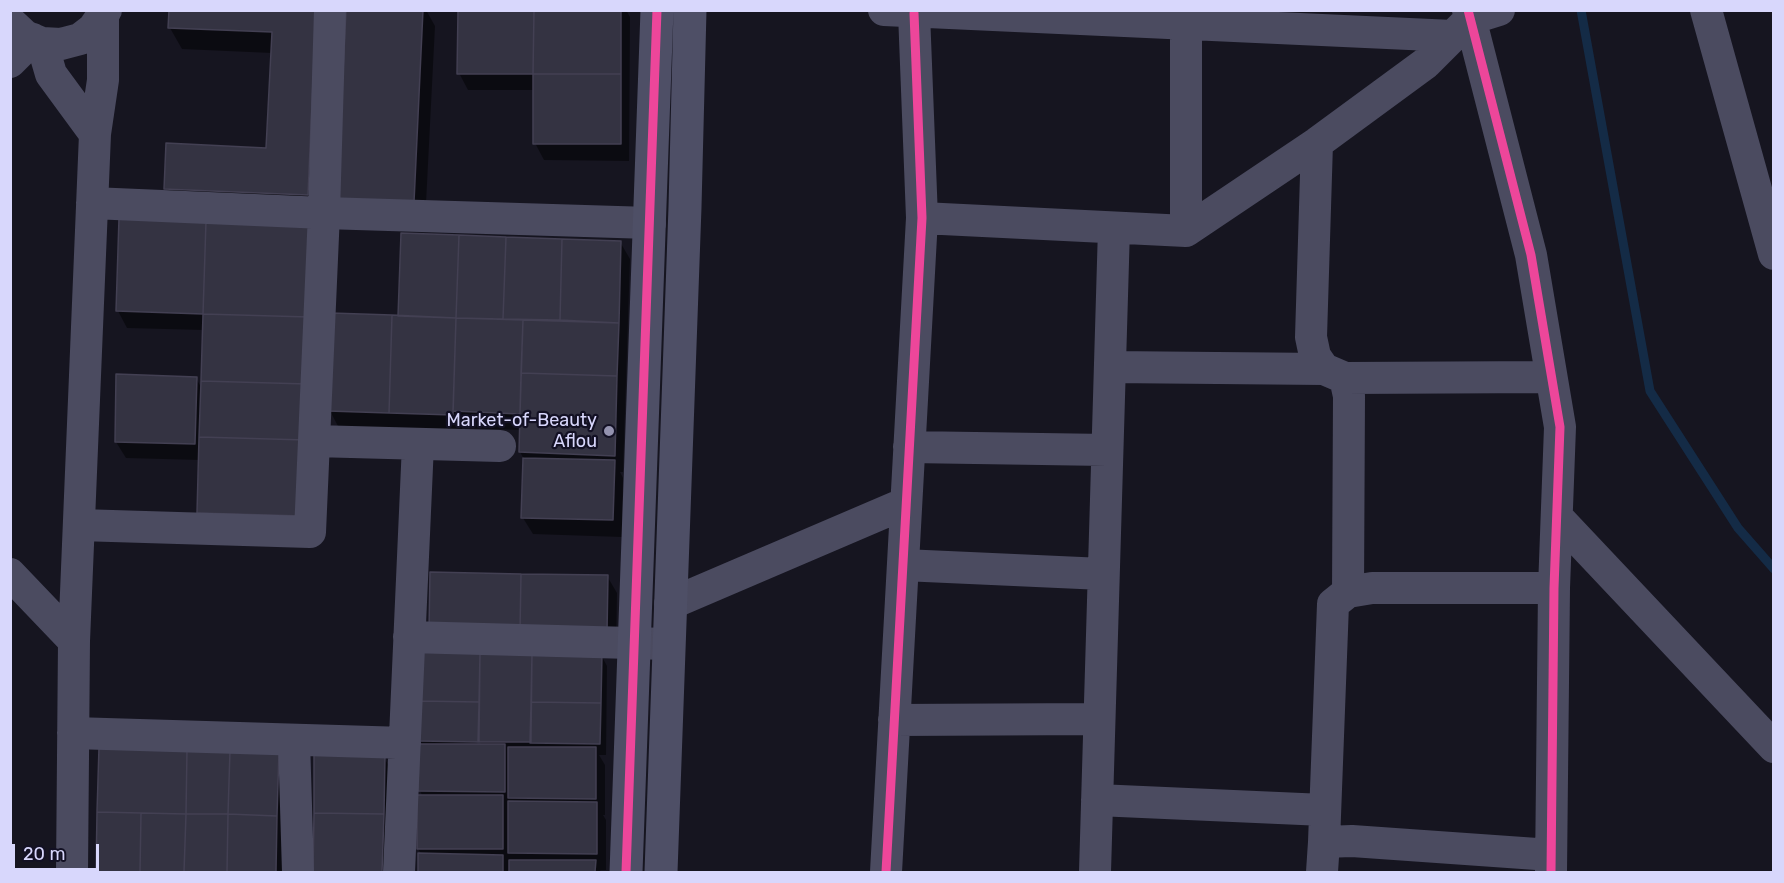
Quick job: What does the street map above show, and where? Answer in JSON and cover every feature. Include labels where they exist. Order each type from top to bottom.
[{"type":"street","points":[[79,525],[310,532],[330,10]]},
{"type":"street","points":[[626,873],[657,10]]},
{"type":"street","points":[[661,873],[690,10]]},
{"type":"street","points":[[886,873],[921,219],[899,12],[1186,25],[1464,22],[1499,10]]},
{"type":"street","points":[[1706,10],[1773,254]]},
{"type":"street","points":[[22,30],[61,44],[80,39],[93,30],[104,14]]},
{"type":"street","points":[[72,873],[74,640],[95,134],[103,80],[104,14]]},
{"type":"street","points":[[921,219],[1186,231],[1317,143],[1426,63],[1464,22]]},
{"type":"street","points":[[1324,842],[1352,841],[1551,864],[1554,588],[1560,427],[1531,255],[1464,22]]},
{"type":"street","points":[[1186,25],[1186,231]]},
{"type":"street","points":[[10,62],[22,30]]},
{"type":"street","points":[[22,30],[95,134]]},
{"type":"street","points":[[1317,143],[1311,337],[1315,356],[1335,374],[1349,396],[1348,592]]},
{"type":"street","points":[[92,203],[650,223]]},
{"type":"street","points":[[1095,873],[1114,228]]},
{"type":"street","points":[[1110,367],[1335,374],[1551,377]]},
{"type":"street","points":[[314,441],[500,446]]},
{"type":"street","points":[[399,873],[418,444]]},
{"type":"street","points":[[909,447],[1107,450]]},
{"type":"street","points":[[670,604],[906,503]]},
{"type":"street","points":[[1557,517],[1773,747]]},
{"type":"street","points":[[903,565],[1103,574]]},
{"type":"street","points":[[10,574],[74,640]]},
{"type":"street","points":[[1322,873],[1333,604],[1348,592],[1372,588],[1554,588]]},
{"type":"street","points":[[409,637],[668,644]]},
{"type":"street","points":[[894,720],[1100,718]]},
{"type":"street","points":[[73,733],[405,743]]},
{"type":"street","points":[[294,740],[298,873]]},
{"type":"street","points":[[1097,800],[1324,810]]},
{"type":"building","points":[[169,10],[316,10],[308,195],[164,189],[166,143],[266,148],[272,32],[168,28]]},
{"type":"building","points":[[346,10],[423,10],[414,202],[337,199]]},
{"type":"building","points":[[458,10],[534,10],[533,74],[457,74]]},
{"type":"building","points":[[534,10],[621,10],[621,74],[533,74]]},
{"type":"building","points":[[533,74],[621,74],[621,144],[533,144]]},
{"type":"building","points":[[119,218],[206,221],[203,314],[116,311]]},
{"type":"building","points":[[206,221],[312,224],[309,317],[203,314]]},
{"type":"building","points":[[401,233],[459,235],[456,318],[398,316]]},
{"type":"building","points":[[459,235],[506,237],[503,319],[456,318]]},
{"type":"building","points":[[506,237],[562,239],[560,320],[503,319]]},
{"type":"building","points":[[562,239],[621,241],[619,323],[560,320]]},
{"type":"building","points":[[331,313],[392,315],[389,413],[328,411]]},
{"type":"building","points":[[203,314],[309,317],[307,384],[201,381]]},
{"type":"building","points":[[392,315],[456,318],[453,415],[389,413]]},
{"type":"building","points":[[456,318],[523,320],[520,414],[453,411]]},
{"type":"building","points":[[523,320],[619,323],[617,376],[521,373]]},
{"type":"building","points":[[521,373],[617,376],[615,456],[519,452]]},
{"type":"building","points":[[116,374],[197,377],[195,444],[115,442]]},
{"type":"building","points":[[201,381],[307,384],[306,440],[199,437]]},
{"type":"building","points":[[199,437],[306,440],[303,516],[197,513]]},
{"type":"building","points":[[523,458],[615,460],[613,520],[521,518]]},
{"type":"building","points":[[430,572],[521,574],[520,631],[429,630]]},
{"type":"building","points":[[521,574],[608,575],[607,633],[520,631]]},
{"type":"building","points":[[420,650],[480,652],[479,702],[419,701]]},
{"type":"building","points":[[480,652],[532,652],[531,742],[479,742]]},
{"type":"building","points":[[532,652],[602,653],[601,703],[531,702]]},
{"type":"building","points":[[419,701],[479,702],[478,742],[419,741]]},
{"type":"building","points":[[531,702],[601,703],[600,744],[530,743]]},
{"type":"building","points":[[419,744],[505,744],[505,792],[418,791]]},
{"type":"building","points":[[99,747],[187,749],[186,814],[97,812]]},
{"type":"building","points":[[508,747],[596,747],[596,799],[508,798]]},
{"type":"building","points":[[187,749],[230,750],[228,814],[186,814]]},
{"type":"building","points":[[230,750],[279,751],[277,816],[228,814]]},
{"type":"building","points":[[314,754],[385,756],[384,814],[314,813]]},
{"type":"building","points":[[417,795],[503,795],[503,849],[417,849]]},
{"type":"building","points":[[508,801],[597,802],[597,854],[508,853]]},
{"type":"building","points":[[97,812],[141,813],[140,872],[96,872]]},
{"type":"building","points":[[141,813],[186,814],[184,872],[140,872]]},
{"type":"building","points":[[314,813],[384,814],[382,872],[313,872]]},
{"type":"building","points":[[186,814],[228,814],[227,872],[184,872]]},
{"type":"building","points":[[228,814],[277,816],[276,872],[227,872]]},
{"type":"building","points":[[418,853],[503,855],[503,872],[418,872]]},
{"type":"building","points":[[509,860],[596,860],[595,872],[509,872]]},
{"type":"waterway","points":[[1581,10],[1650,391],[1738,528],[1774,569]]},
{"type":"cycle path","points":[[626,872],[657,10]]},
{"type":"cycle path","points":[[1468,10],[1531,255],[1560,427],[1554,588],[1551,872]]},
{"type":"cycle path","points":[[886,872],[922,218],[914,13]]},
{"type":"place","name":"Market-of-Beauty Aflou","points":[[609,431]]}]
